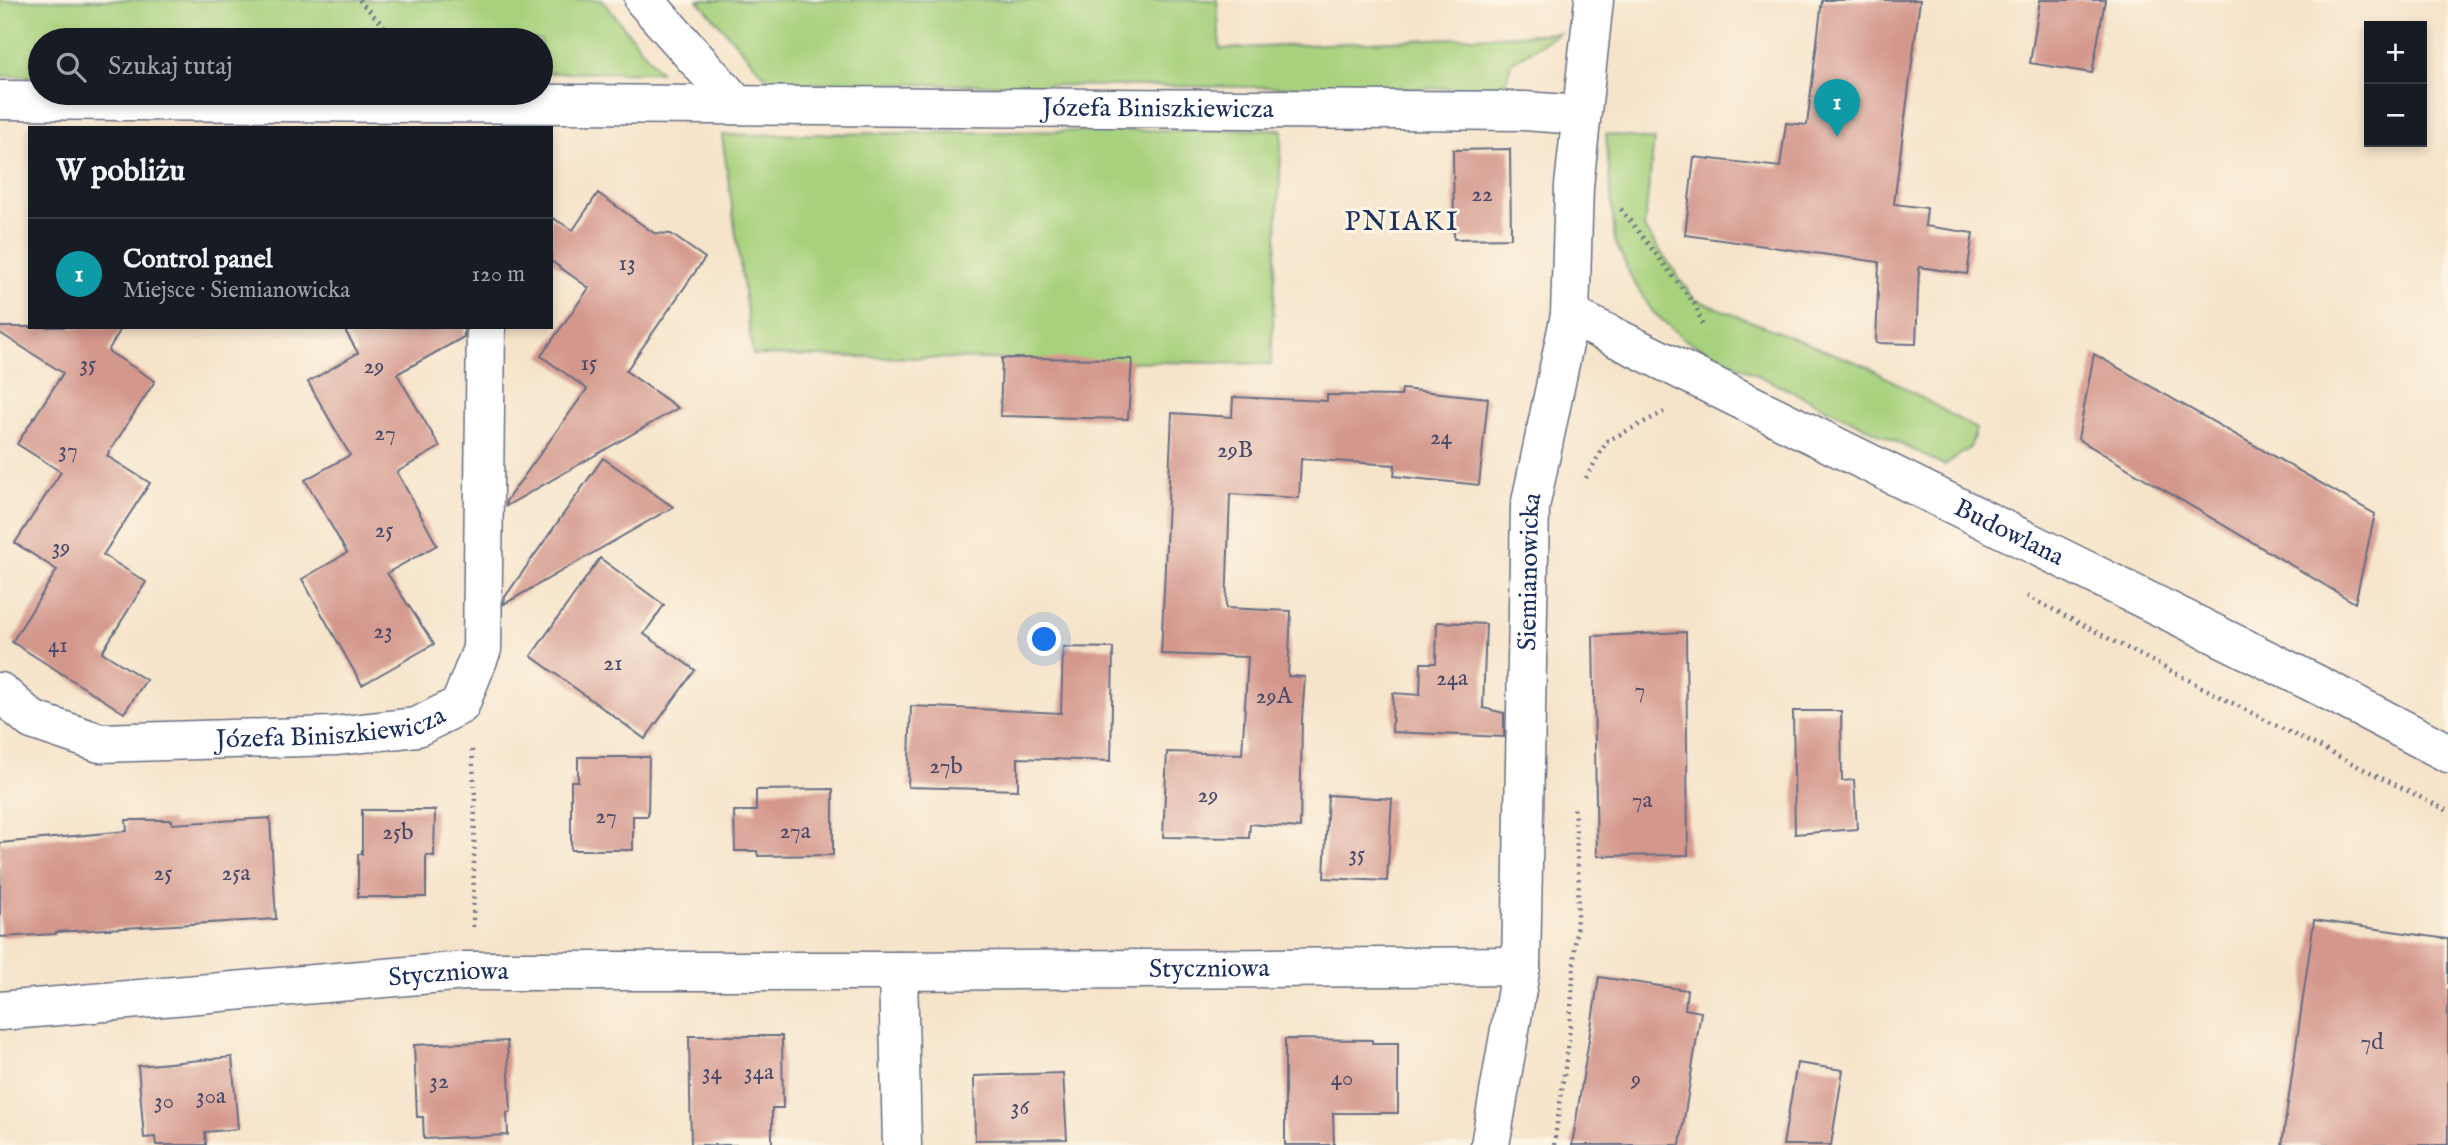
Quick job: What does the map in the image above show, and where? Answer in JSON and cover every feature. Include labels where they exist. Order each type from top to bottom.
[{"type":"street","points":[[644,0],[737,105]]},
{"type":"street","name":"Siemianowicka","points":[[1490,1145],[1521,966],[1530,507],[1570,315],[1574,186],[1594,0]]},
{"type":"street","name":"Józefa Biniszkiewicza","points":[[0,100],[28,101]]},
{"type":"street","name":"Józefa Biniszkiewicza","points":[[152,105],[488,116],[737,105],[1468,110],[1580,115]]},
{"type":"street","name":"Budowlana","points":[[1570,315],[2314,683],[2448,753]]},
{"type":"street","name":"Józefa Biniszkiewicza","points":[[0,692],[32,720],[100,743],[349,734],[417,727],[460,705],[482,649],[486,329]]},
{"type":"street","name":"Styczniowa","points":[[0,1012],[473,971],[1521,966]]},
{"type":"street","points":[[898,971],[902,1145]]},
{"type":"path","points":[[359,0],[386,28]]},
{"type":"path","points":[[1613,199],[1696,306],[1706,335]]},
{"type":"path","points":[[1580,489],[1607,441],[1668,411]]},
{"type":"path","points":[[2022,594],[2448,811]]},
{"type":"path","points":[[473,971],[474,757]]},
{"type":"path","points":[[1554,1145],[1569,1040],[1579,884],[1574,803]]},
{"type":"green space","points":[[0,0],[602,0],[660,72],[553,73],[553,28],[28,28],[28,76],[0,76]]},
{"type":"green space","points":[[698,0],[1217,0],[1220,49],[1559,33],[1511,63],[1504,89],[771,83]]},
{"type":"green space","points":[[1282,129],[1271,364],[753,355],[722,135]]},
{"type":"green space","points":[[1606,134],[1654,140],[1644,228],[1694,299],[1868,367],[1976,429],[1970,448],[1944,465],[1685,340],[1653,312],[1632,279],[1615,241]]},
{"type":"building","points":[[1822,0],[1920,0],[1894,204],[1927,208],[1925,226],[1973,233],[1967,274],[1919,267],[1916,344],[1876,343],[1879,262],[1685,235],[1694,157],[1780,167],[1786,123],[1807,125]]},
{"type":"building","points":[[2040,0],[2105,0],[2092,73],[2030,63]]},
{"type":"building","points":[[1510,149],[1511,238],[1454,239],[1453,150]]},
{"type":"building","points":[[598,193],[654,233],[671,234],[705,258],[626,371],[678,408],[506,506],[506,501],[587,389],[541,356],[589,288],[553,262],[553,218],[573,230]]},
{"type":"building","points":[[0,327],[121,329],[108,351],[155,381],[107,456],[150,483],[103,555],[146,582],[102,652],[146,680],[124,713],[12,642],[57,570],[15,543],[61,472],[17,444],[63,373],[0,333]]},
{"type":"building","points":[[344,329],[464,329],[464,337],[397,374],[440,447],[397,472],[437,545],[387,573],[434,644],[362,685],[302,579],[347,553],[305,480],[350,455],[308,382],[358,353]]},
{"type":"building","points":[[2094,354],[2375,514],[2355,603],[2078,439]]},
{"type":"building","points":[[1002,358],[1132,359],[1128,419],[1000,416]]},
{"type":"building","points":[[1402,389],[1488,398],[1479,485],[1394,476],[1395,465],[1301,459],[1299,498],[1230,494],[1226,608],[1291,611],[1288,676],[1305,677],[1300,828],[1250,824],[1249,838],[1163,837],[1167,752],[1242,754],[1248,657],[1161,654],[1172,413],[1232,417],[1233,397],[1327,401],[1327,395],[1401,396]]},
{"type":"building","points":[[603,458],[673,507],[504,604],[505,597]]},
{"type":"building","points":[[600,558],[664,605],[644,634],[695,670],[645,739],[531,656]]},
{"type":"building","points":[[1437,622],[1486,624],[1483,708],[1504,713],[1504,737],[1392,732],[1393,693],[1420,695],[1421,663],[1436,663]]},
{"type":"building","points":[[1686,632],[1688,855],[1597,856],[1593,636]]},
{"type":"building","points":[[1063,647],[1113,648],[1111,761],[1018,758],[1018,790],[908,787],[911,706],[1061,713]]},
{"type":"building","points":[[1793,711],[1841,711],[1842,781],[1854,780],[1857,829],[1795,834]]},
{"type":"building","points":[[578,757],[649,757],[648,816],[633,816],[633,850],[571,850],[571,781],[578,781]]},
{"type":"building","points":[[833,789],[833,855],[758,856],[757,851],[735,851],[734,811],[756,811],[756,790]]},
{"type":"building","points":[[1328,795],[1392,799],[1387,881],[1324,878]]},
{"type":"building","points":[[362,810],[435,810],[434,856],[426,855],[426,897],[358,897]]},
{"type":"building","points":[[270,818],[276,919],[0,937],[0,843],[127,831],[126,820],[172,820],[172,824]]},
{"type":"building","points":[[2314,920],[2448,939],[2448,1145],[2282,1145]]},
{"type":"building","points":[[1599,977],[1687,990],[1685,1009],[1701,1012],[1680,1145],[1572,1145]]},
{"type":"building","points":[[689,1036],[782,1036],[783,1108],[772,1108],[772,1145],[691,1145]]},
{"type":"building","points":[[1285,1039],[1398,1043],[1398,1113],[1333,1113],[1334,1145],[1285,1145]]},
{"type":"building","points":[[507,1041],[511,1112],[507,1113],[508,1135],[424,1139],[423,1117],[417,1117],[414,1045]]},
{"type":"building","points":[[232,1057],[238,1129],[205,1132],[206,1145],[156,1145],[155,1137],[144,1138],[138,1066]]},
{"type":"building","points":[[1797,1063],[1843,1070],[1831,1145],[1783,1145]]},
{"type":"building","points":[[1063,1073],[1067,1139],[975,1140],[974,1076]]},
{"type":"place","name":"Control panel","points":[[1837,137]]},
{"type":"district","name":"PNIAKI","points":[[1402,222]]}]
